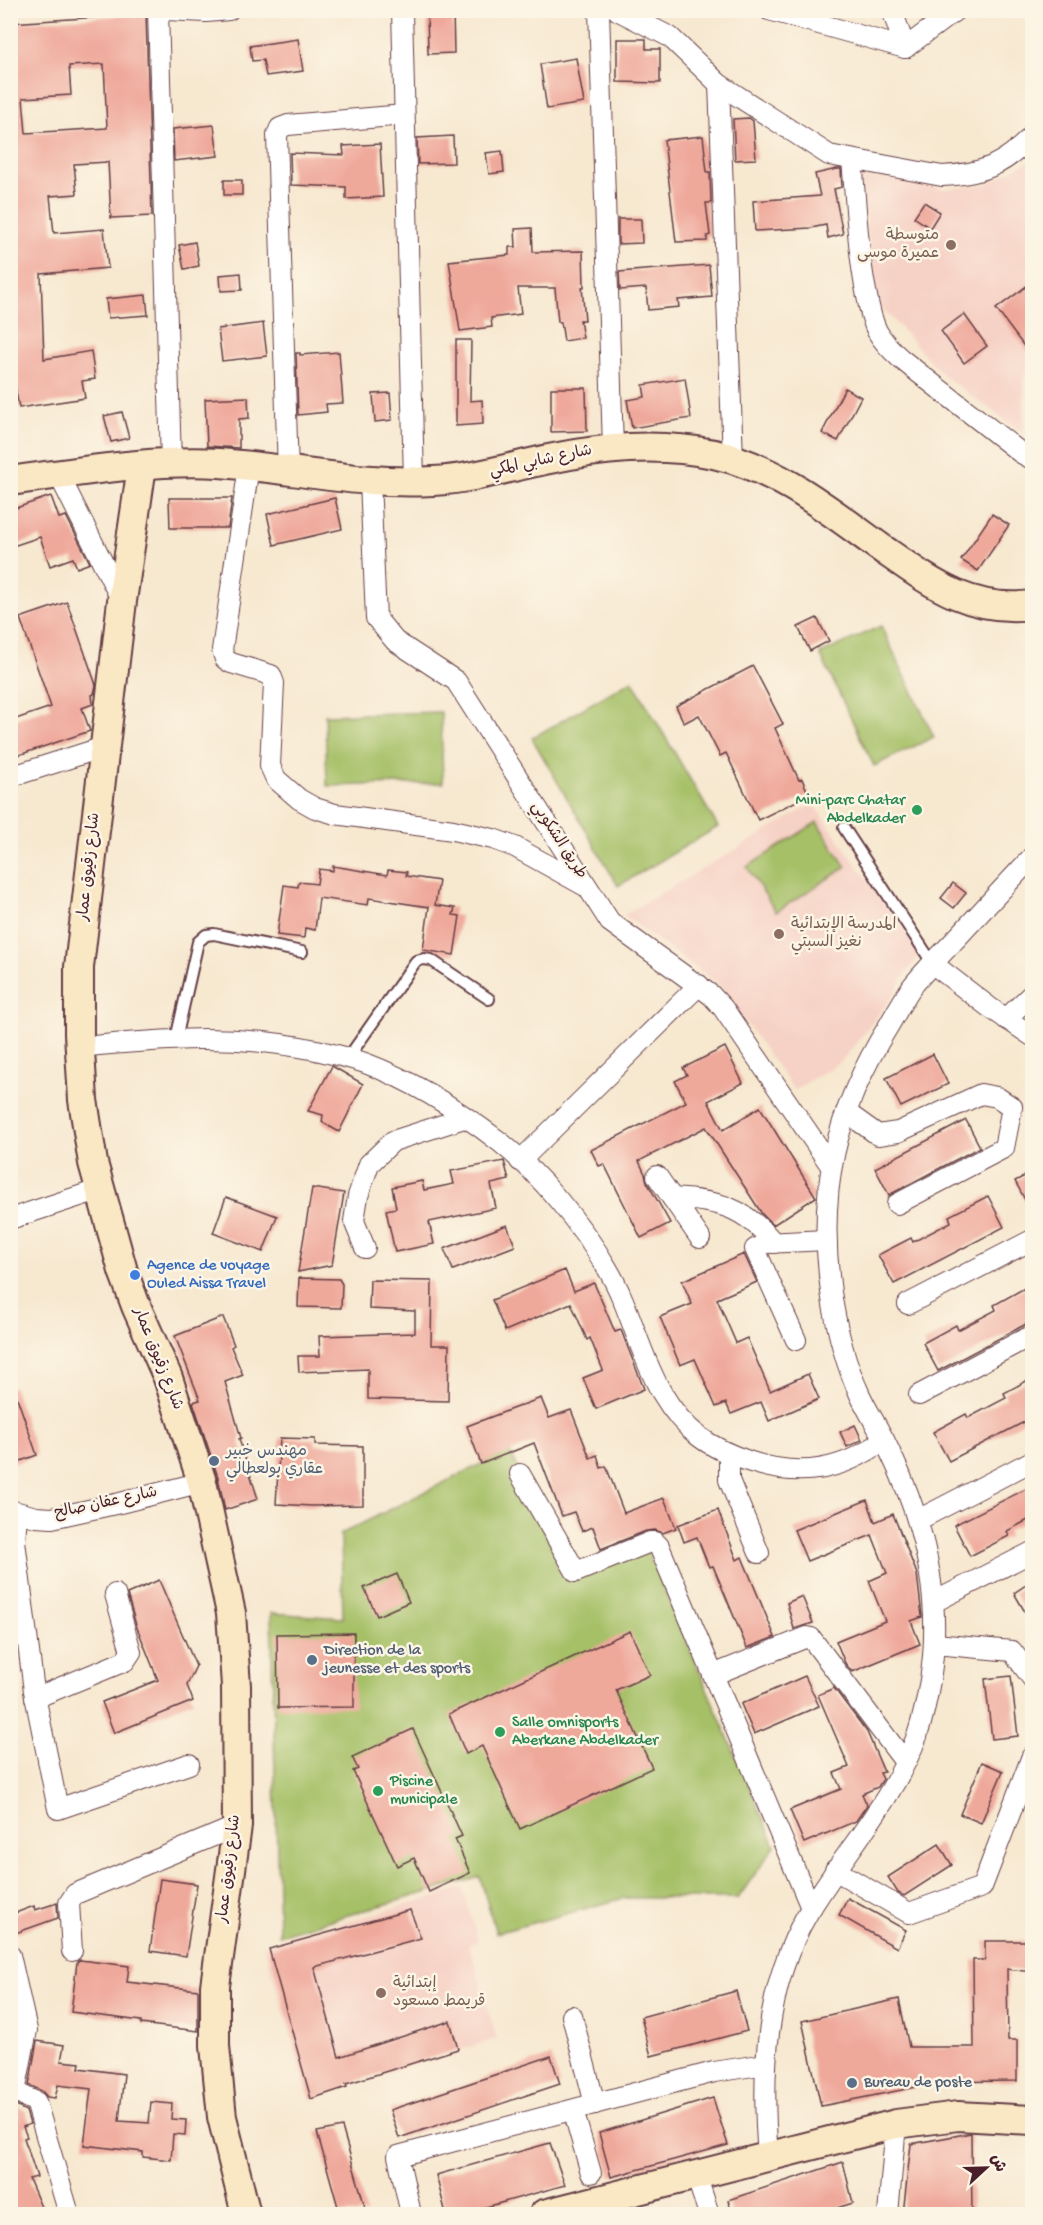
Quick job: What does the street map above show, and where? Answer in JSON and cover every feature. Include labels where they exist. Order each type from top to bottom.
[{"type":"main road","name":"شارع شابي المكي","points":[[10,481],[194,462],[249,466],[370,481],[414,481],[473,477],[546,460],[613,448],[649,446],[670,448],[733,459],[768,473],[801,492],[939,588],[959,597],[984,604],[1032,605]]},
{"type":"main road","name":"شارع زقيوق عمار","points":[[142,466],[122,601],[79,967],[80,1047],[85,1121],[101,1189],[132,1297],[168,1378],[202,1482],[231,1613],[236,1686],[237,1826],[215,1986],[215,2046],[222,2117],[246,2214]]},
{"type":"main road","points":[[544,2214],[896,2124],[958,2116],[1032,2120]]},
{"type":"street","points":[[158,10],[171,464]]},
{"type":"street","points":[[167,10],[206,12],[229,10]]},
{"type":"street","points":[[402,10],[414,481]]},
{"type":"street","points":[[599,10],[613,448]]},
{"type":"street","points":[[617,10],[670,37],[719,84],[829,155],[942,176],[960,176],[992,168],[1009,157],[1032,136]]},
{"type":"street","points":[[769,10],[905,48]]},
{"type":"street","points":[[892,10],[905,48]]},
{"type":"street","points":[[905,48],[956,10]]},
{"type":"street","points":[[719,84],[733,459]]},
{"type":"street","points":[[288,471],[277,135],[280,128],[288,125],[404,115]]},
{"type":"street","points":[[852,160],[861,264],[869,309],[877,332],[901,359],[1032,459]]},
{"type":"street","points":[[249,466],[222,650],[225,659],[231,663],[271,675],[274,683],[270,766],[276,779],[299,799],[326,812],[453,830],[494,839],[589,888]]},
{"type":"street","points":[[59,475],[122,601]]},
{"type":"street","name":"طريق الشكوبي","points":[[370,481],[376,618],[395,641],[456,681],[610,922],[699,985],[723,1008],[831,1166]]},
{"type":"street","points":[[10,777],[104,747]]},
{"type":"street","points":[[768,2156],[765,2127],[766,2064],[769,2028],[783,1966],[794,1939],[812,1908],[835,1870],[883,1801],[916,1738],[922,1720],[935,1644],[934,1602],[927,1552],[918,1520],[899,1472],[858,1391],[840,1336],[832,1295],[826,1240],[831,1166],[846,1112],[870,1056],[911,988],[1032,857]]},
{"type":"street","points":[[933,964],[1032,1036]]},
{"type":"street","points":[[520,1161],[699,985]]},
{"type":"street","points":[[1006,1019],[1032,994]]},
{"type":"street","points":[[80,1047],[200,1038],[254,1040],[348,1058],[395,1077],[436,1100],[500,1143],[540,1179],[571,1217],[608,1270],[625,1304],[652,1377],[667,1402],[696,1435],[710,1446],[729,1455],[774,1469],[807,1471],[831,1467],[865,1454],[884,1440]]},
{"type":"street","points":[[846,1112],[878,1135],[898,1132],[981,1094],[997,1097],[1011,1107],[1004,1148],[897,1204]]},
{"type":"street","points":[[365,1248],[354,1221],[358,1196],[369,1164],[393,1141],[464,1118]]},
{"type":"street","points":[[657,1176],[700,1238]]},
{"type":"street","points":[[10,1219],[101,1189]]},
{"type":"street","points":[[672,1198],[720,1203],[755,1223],[774,1243]]},
{"type":"street","points":[[796,1340],[755,1249],[766,1243],[826,1240]]},
{"type":"street","points":[[908,1304],[1032,1240]]},
{"type":"street","points":[[919,1395],[1032,1335]]},
{"type":"street","points":[[729,1455],[729,1479],[759,1553]]},
{"type":"street","points":[[918,1520],[1032,1461]]},
{"type":"street","points":[[520,1474],[576,1572],[650,1542],[655,1542],[659,1546],[812,1908]]},
{"type":"street","name":"شارع عفان صالح","points":[[14,1511],[52,1518],[202,1482]]},
{"type":"street","points":[[14,1511],[15,1540],[35,1698],[58,1809],[189,1764]]},
{"type":"street","points":[[934,1602],[1032,1552]]},
{"type":"street","points":[[35,1698],[129,1658],[132,1652],[115,1594]]},
{"type":"street","points":[[713,1675],[807,1637],[811,1638],[904,1762]]},
{"type":"street","points":[[935,1644],[1012,1652],[1032,1678]]},
{"type":"street","points":[[835,1870],[909,1913],[982,1887],[1032,1756]]},
{"type":"street","points":[[72,1951],[69,1903],[75,1894],[237,1826]]},
{"type":"street","points":[[10,1955],[27,2030],[15,2092],[36,2102],[69,2214]]},
{"type":"street","points":[[572,2016],[595,2104]]},
{"type":"street","points":[[411,2214],[398,2156],[714,2072],[766,2064]]},
{"type":"street","points":[[573,2110],[591,2173]]},
{"type":"street","points":[[888,2214],[896,2124]]},
{"type":"street","points":[[696,2175],[709,2214]]},
{"type":"lane","points":[[844,828],[933,964]]},
{"type":"lane","points":[[176,1039],[198,942],[206,935],[214,934],[302,952]]},
{"type":"lane","points":[[348,1058],[416,962],[424,959],[431,960],[489,999]]},
{"type":"shaded area","name":"متوسطة عميرة موسى","points":[[1032,157],[1032,373],[1024,374],[1024,434],[944,376],[876,301],[860,176],[885,172],[943,189],[987,184],[1029,161]]},
{"type":"shaded area","name":"المدرسة الإبتدائية نغيز السبتي","points":[[813,804],[921,954],[906,973],[890,1000],[842,1061],[794,1090],[718,984],[624,915]]},
{"type":"shaded area","name":"إبتدائية قريمط مسعود","points":[[463,1888],[478,1941],[469,1945],[497,2039],[308,2094],[264,1946]]},
{"type":"green space","points":[[881,626],[934,737],[874,766],[820,654]]},
{"type":"green space","points":[[632,680],[718,827],[618,886],[532,738]]},
{"type":"green space","points":[[441,712],[443,783],[327,786],[325,715]]},
{"type":"green space","points":[[817,822],[846,867],[776,912],[747,867]]},
{"type":"green space","name":"Salle omnisports Aberkane Abdelkader","points":[[509,1450],[568,1582],[646,1548],[775,1846],[738,1898],[624,1898],[496,1933],[480,1877],[279,1935],[271,1613],[343,1618],[341,1534]]},
{"type":"building","points":[[427,10],[453,10],[454,53],[428,54]]},
{"type":"building","points":[[146,14],[152,216],[111,218],[108,162],[74,164],[77,194],[50,196],[54,233],[104,229],[108,268],[41,274],[44,359],[91,351],[95,379],[82,381],[85,398],[19,408],[11,364],[10,23]],"holes":[[[104,64],[107,128],[26,133],[23,98],[71,95],[69,66]]]},
{"type":"building","points":[[298,39],[303,71],[266,76],[263,60],[252,61],[250,46]]},
{"type":"building","points":[[617,39],[646,39],[646,49],[660,49],[660,83],[617,82]]},
{"type":"building","points":[[576,58],[584,103],[547,109],[540,64]]},
{"type":"building","points":[[749,118],[753,121],[756,159],[735,160],[733,119]]},
{"type":"building","points":[[214,125],[218,156],[174,161],[173,129]]},
{"type":"building","points":[[453,136],[454,163],[418,164],[417,138]]},
{"type":"building","points":[[703,136],[707,172],[710,172],[711,203],[706,203],[710,235],[707,236],[707,241],[676,242],[664,140]]},
{"type":"building","points":[[380,144],[383,197],[346,199],[346,187],[291,185],[290,153],[344,155],[343,146]]},
{"type":"building","points":[[502,151],[504,172],[489,174],[486,153]]},
{"type":"building","points":[[841,169],[842,187],[834,189],[843,234],[828,238],[826,225],[755,231],[753,201],[820,196],[815,174]]},
{"type":"building","points":[[224,180],[242,180],[242,195],[224,195]]},
{"type":"building","points":[[924,202],[940,212],[930,228],[914,217]]},
{"type":"building","points":[[618,219],[641,219],[642,243],[618,244]]},
{"type":"building","points":[[532,228],[533,252],[583,251],[584,287],[582,287],[585,320],[580,320],[583,338],[564,341],[561,322],[558,322],[555,288],[518,288],[521,314],[491,318],[492,327],[460,331],[449,261],[509,255],[509,247],[516,247],[515,229]]},
{"type":"building","points":[[195,242],[199,266],[184,269],[179,245]]},
{"type":"building","points":[[709,265],[712,297],[678,300],[679,307],[648,310],[646,288],[620,290],[619,272]]},
{"type":"building","points":[[241,273],[242,290],[221,291],[220,275]]},
{"type":"building","points":[[1032,282],[1032,357],[996,309]]},
{"type":"building","points":[[146,295],[148,315],[108,318],[106,299]]},
{"type":"building","points":[[964,314],[987,346],[964,363],[941,331]]},
{"type":"building","points":[[263,323],[267,356],[222,361],[218,329]]},
{"type":"building","points":[[456,340],[471,340],[470,401],[482,400],[483,424],[456,426]]},
{"type":"building","points":[[339,352],[343,403],[326,404],[327,412],[298,415],[296,353],[300,355]]},
{"type":"building","points":[[685,378],[691,418],[632,428],[627,400],[645,397],[643,385]]},
{"type":"building","points":[[551,388],[586,388],[587,431],[551,432]]},
{"type":"building","points":[[845,388],[861,397],[838,441],[822,433]]},
{"type":"building","points":[[390,393],[392,420],[375,422],[373,394]]},
{"type":"building","points":[[248,397],[249,418],[239,419],[239,448],[207,446],[205,399]]},
{"type":"building","points":[[122,412],[129,438],[111,442],[104,416]]},
{"type":"building","points":[[51,496],[59,518],[66,516],[90,563],[77,568],[73,558],[50,566],[40,537],[10,547],[10,510]]},
{"type":"building","points":[[169,498],[232,498],[228,528],[170,528]]},
{"type":"building","points":[[335,498],[342,529],[274,545],[267,514]]},
{"type":"building","points":[[992,514],[1009,525],[978,571],[961,560]]},
{"type":"building","points":[[67,602],[96,685],[92,695],[93,704],[82,708],[90,731],[10,758],[10,721],[51,707],[20,618]]},
{"type":"building","points":[[817,618],[829,641],[810,651],[798,627]]},
{"type":"building","points":[[753,666],[783,724],[775,728],[799,780],[802,779],[809,795],[758,820],[726,753],[720,756],[699,715],[684,723],[676,706]]},
{"type":"building","points":[[333,866],[387,875],[388,870],[407,872],[406,876],[439,881],[435,905],[455,908],[453,915],[460,916],[454,955],[423,950],[429,907],[369,898],[368,905],[319,898],[315,930],[305,928],[304,938],[277,935],[284,885],[298,887],[299,882],[317,884],[319,869],[333,871]]},
{"type":"building","points":[[953,883],[966,893],[954,908],[941,898]]},
{"type":"building","points":[[725,1047],[743,1083],[708,1101],[723,1130],[760,1107],[816,1197],[773,1225],[762,1214],[706,1127],[639,1161],[647,1182],[670,1223],[641,1238],[604,1164],[599,1166],[591,1150],[686,1102],[675,1081],[687,1075],[683,1068]]},
{"type":"building","points":[[933,1054],[948,1084],[901,1107],[886,1078]]},
{"type":"building","points":[[332,1066],[363,1084],[339,1132],[322,1122],[323,1115],[308,1111]]},
{"type":"building","points":[[966,1120],[980,1147],[889,1195],[875,1168]]},
{"type":"building","points":[[504,1161],[509,1180],[491,1184],[496,1208],[429,1222],[434,1244],[395,1252],[386,1210],[396,1208],[392,1187],[422,1181],[424,1190],[454,1184],[451,1171]]},
{"type":"building","points":[[1032,1172],[1032,1213],[1015,1181]]},
{"type":"building","points":[[312,1188],[344,1193],[332,1265],[298,1272]]},
{"type":"building","points":[[988,1196],[1004,1227],[894,1284],[878,1255],[911,1238],[913,1242],[951,1222],[949,1216]]},
{"type":"building","points":[[226,1197],[277,1216],[263,1252],[213,1233]]},
{"type":"building","points":[[507,1225],[515,1246],[453,1270],[444,1249]]},
{"type":"building","points":[[744,1254],[757,1282],[717,1299],[736,1343],[747,1338],[770,1391],[808,1374],[819,1399],[769,1421],[761,1402],[731,1414],[726,1403],[716,1407],[695,1359],[680,1365],[660,1317],[692,1304],[682,1281]]},
{"type":"building","points":[[565,1270],[574,1291],[594,1283],[615,1332],[621,1330],[644,1389],[596,1409],[583,1378],[603,1370],[590,1338],[587,1340],[571,1303],[505,1331],[492,1300]]},
{"type":"building","points":[[299,1278],[339,1279],[342,1284],[341,1308],[298,1307]]},
{"type":"building","points":[[370,1280],[432,1281],[431,1345],[449,1345],[448,1401],[368,1399],[368,1369],[299,1372],[298,1356],[320,1356],[319,1336],[415,1333],[415,1311],[369,1309]]},
{"type":"building","points":[[1032,1284],[1032,1323],[1026,1324],[938,1371],[923,1343],[956,1325],[958,1330],[996,1310],[994,1305]]},
{"type":"building","points":[[223,1317],[234,1345],[231,1347],[243,1375],[225,1382],[241,1438],[239,1439],[258,1499],[225,1510],[218,1477],[193,1402],[200,1400],[175,1336]]},
{"type":"building","points":[[1032,1378],[1032,1418],[949,1461],[933,1432],[966,1414],[968,1418],[1006,1398],[1004,1393]]},
{"type":"building","points":[[13,1386],[37,1455],[10,1465],[10,1387]]},
{"type":"building","points":[[541,1398],[549,1418],[571,1410],[590,1458],[597,1455],[601,1468],[606,1466],[624,1513],[664,1498],[676,1528],[663,1533],[655,1530],[646,1531],[601,1549],[593,1527],[582,1531],[574,1512],[562,1516],[534,1443],[481,1464],[467,1426]]},
{"type":"building","points":[[855,1425],[862,1440],[847,1447],[840,1432]]},
{"type":"building","points":[[280,1438],[315,1439],[315,1445],[363,1446],[363,1505],[276,1504]]},
{"type":"building","points":[[1032,1486],[1032,1518],[1007,1531],[1009,1536],[970,1556],[954,1525]]},
{"type":"building","points":[[867,1500],[875,1522],[893,1514],[917,1574],[922,1617],[911,1621],[920,1644],[852,1672],[845,1663],[836,1641],[885,1621],[869,1581],[887,1573],[872,1535],[807,1561],[794,1530]]},
{"type":"building","points":[[718,1510],[737,1560],[742,1557],[775,1637],[747,1648],[713,1566],[709,1567],[697,1537],[684,1542],[678,1525]]},
{"type":"building","points":[[397,1574],[409,1602],[377,1616],[364,1588]]},
{"type":"building","points":[[159,1580],[196,1666],[187,1685],[193,1701],[114,1733],[102,1702],[158,1680],[136,1625],[127,1594]]},
{"type":"building","points":[[1032,1581],[1032,1624],[1014,1593]]},
{"type":"building","points":[[802,1596],[813,1623],[794,1629],[787,1603]]},
{"type":"building","points":[[630,1631],[650,1675],[616,1690],[652,1768],[520,1829],[482,1746],[466,1754],[449,1714]]},
{"type":"building","points":[[354,1633],[354,1707],[278,1708],[277,1634]]},
{"type":"building","points":[[805,1676],[819,1706],[754,1734],[741,1704]]},
{"type":"building","points":[[1011,1676],[1018,1736],[992,1739],[985,1679]]},
{"type":"building","points":[[834,1688],[867,1732],[884,1772],[880,1773],[883,1779],[878,1787],[862,1794],[867,1805],[856,1821],[804,1843],[790,1810],[841,1789],[834,1773],[849,1767],[818,1695]]},
{"type":"building","points":[[413,1729],[462,1836],[455,1839],[470,1873],[429,1892],[414,1858],[397,1866],[353,1771],[358,1769],[352,1757]]},
{"type":"building","points":[[982,1762],[1003,1771],[981,1823],[960,1814]]},
{"type":"building","points":[[939,1844],[952,1865],[904,1896],[898,1893],[888,1877]]},
{"type":"building","points":[[160,1879],[197,1884],[186,1956],[150,1951]]},
{"type":"building","points":[[848,1898],[906,1930],[897,1948],[839,1915]]},
{"type":"building","points":[[57,1903],[58,1918],[10,1935],[10,1915],[34,1906],[35,1910]]},
{"type":"building","points":[[410,1910],[421,1938],[314,1967],[339,2057],[450,2021],[458,2049],[346,2084],[347,2087],[311,2099],[269,1949]]},
{"type":"building","points":[[985,1941],[1032,1941],[1032,1972],[1007,1969],[1008,2040],[1017,2040],[1017,2081],[916,2082],[917,2087],[821,2106],[802,2021],[899,1999],[909,2047],[974,2047],[973,1960],[985,1960]]},
{"type":"building","points":[[80,1960],[129,1966],[127,1982],[198,1990],[198,2031],[71,2012],[77,1962]]},
{"type":"building","points":[[736,1991],[747,2031],[651,2056],[641,2017]]},
{"type":"building","points":[[37,2041],[64,2045],[61,2061],[80,2063],[79,2068],[124,2074],[119,2121],[149,2123],[151,2102],[172,2104],[171,2119],[186,2120],[185,2135],[173,2134],[171,2160],[143,2157],[143,2152],[84,2145],[91,2089],[58,2085],[55,2098],[47,2097],[42,2091],[29,2085]]},
{"type":"building","points":[[551,2056],[560,2084],[399,2138],[390,2110]]},
{"type":"building","points":[[713,2098],[728,2145],[611,2177],[599,2133]]},
{"type":"building","points":[[10,2103],[26,2111],[30,2124],[23,2127],[27,2137],[24,2138],[37,2177],[29,2179],[44,2214],[10,2214]]},
{"type":"building","points":[[342,2127],[367,2214],[340,2214],[317,2132]]},
{"type":"building","points":[[971,2133],[972,2214],[903,2214],[911,2144]]},
{"type":"building","points":[[550,2143],[565,2185],[461,2214],[446,2214],[436,2175]]},
{"type":"building","points":[[843,2162],[853,2203],[818,2214],[732,2214],[728,2200]]},
{"type":"place","name":"متوسطة عميرة موسى","points":[[951,245]]},
{"type":"place","name":"Mini-parc Chatar Abdelkader","points":[[917,810]]},
{"type":"place","name":"المدرسة الإبتدائية نغيز السبتي","points":[[779,934]]},
{"type":"place","name":"Agence de voyage Ouled Aissa Travel","points":[[135,1275]]},
{"type":"place","name":"مهندس خبير عقاري بولعطالي","points":[[214,1461]]},
{"type":"place","name":"Direction de la jeunesse et des sports","points":[[312,1660]]},
{"type":"place","name":"Salle omnisports Aberkane Abdelkader","points":[[500,1732]]},
{"type":"place","name":"Piscine municipale","points":[[378,1791]]},
{"type":"place","name":"إبتدائية قريمط مسعود","points":[[381,1993]]},
{"type":"place","name":"Bureau de poste","points":[[852,2083]]}]
